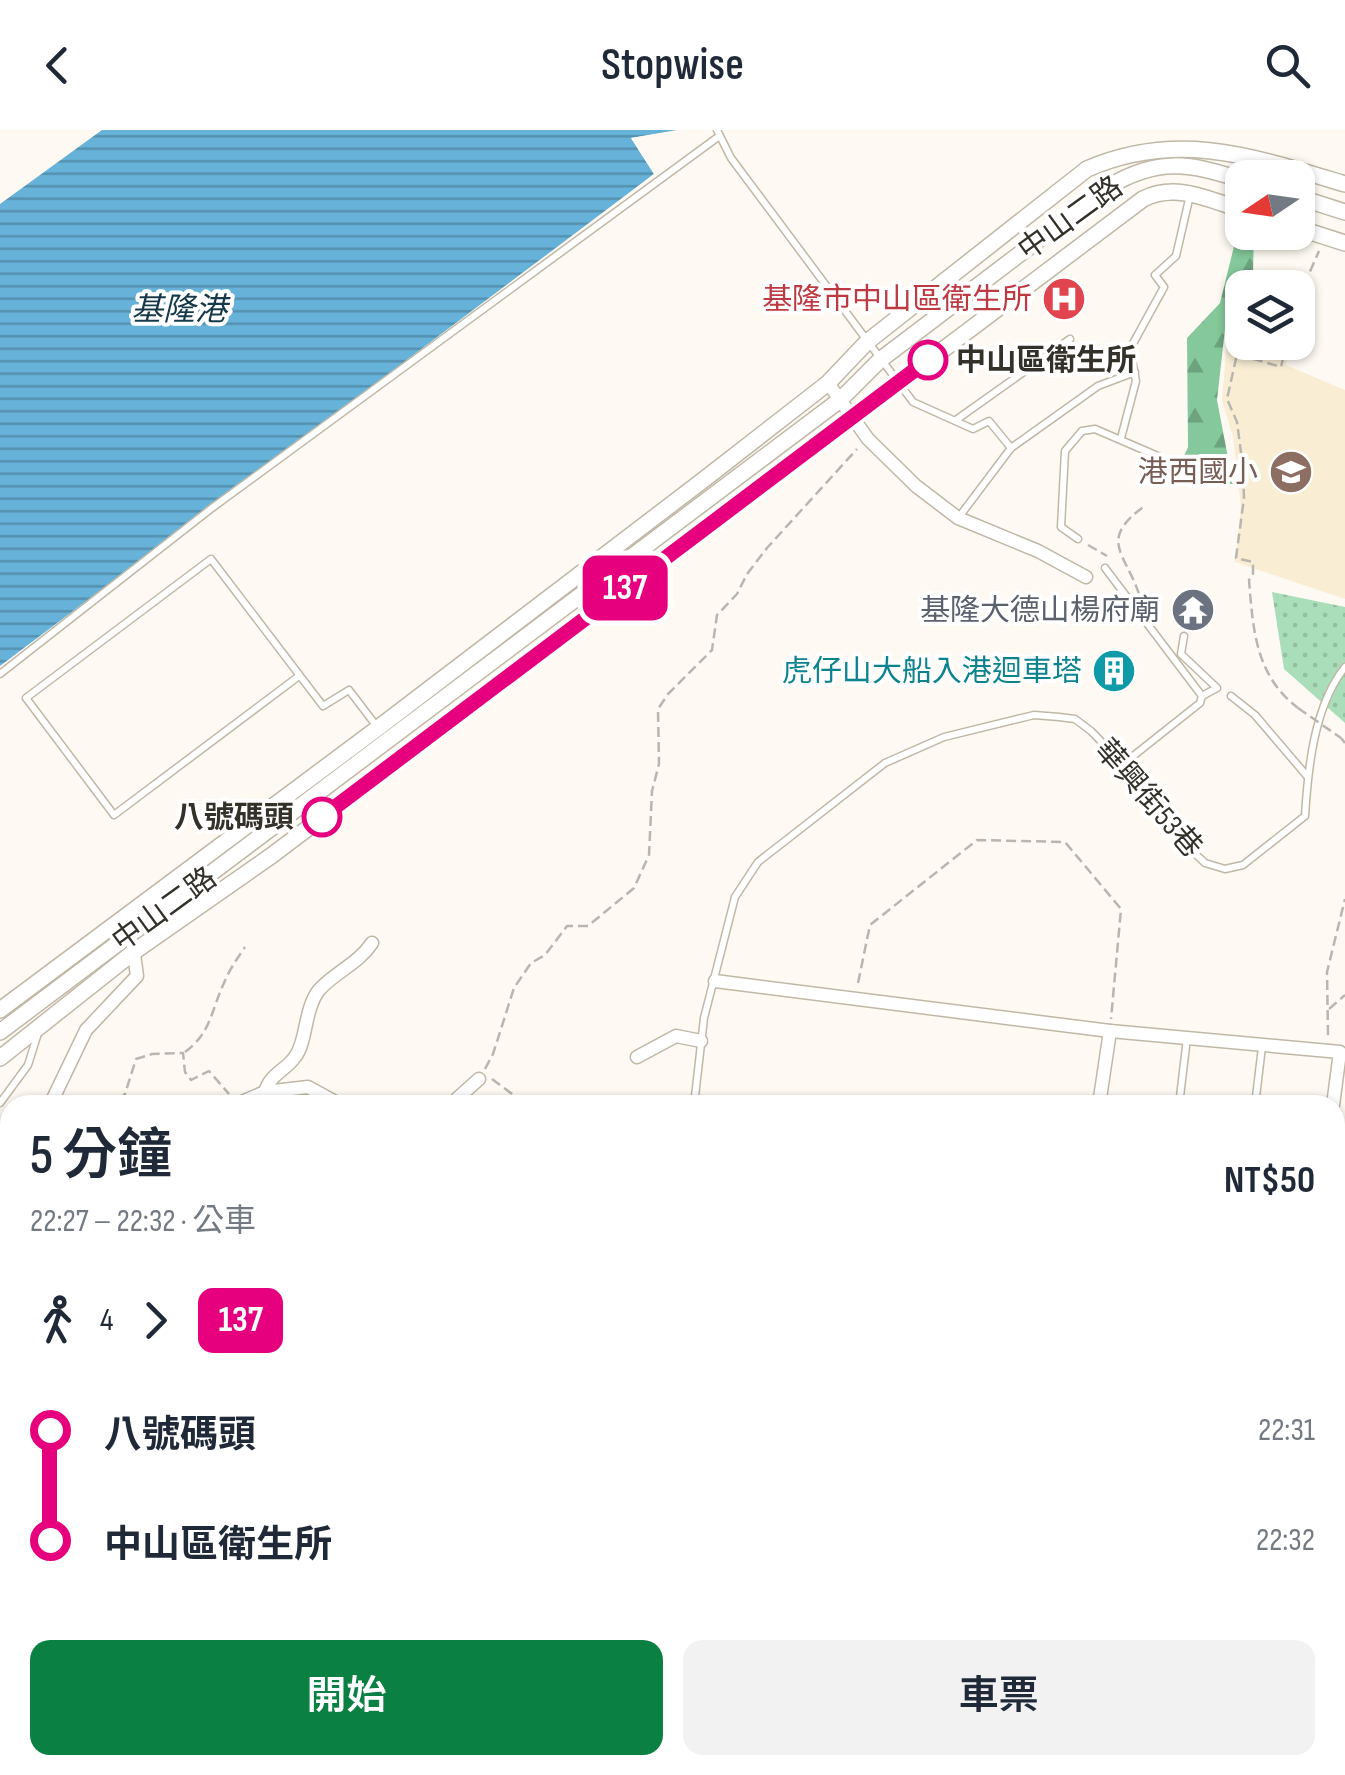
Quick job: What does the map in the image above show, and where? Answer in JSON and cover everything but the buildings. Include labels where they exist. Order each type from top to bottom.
[{"type":"street","name":"中山二路","points":[[382,734],[828,383],[867,342],[1087,169],[1116,151],[1167,140],[1204,142],[1345,184]]},
{"type":"street","name":"中山二路","points":[[382,734],[840,400],[880,360],[1130,174],[1184,164],[1225,174]]},
{"type":"street","name":"中山二路","points":[[0,1058],[135,951],[271,856],[1143,199],[1168,191],[1190,193]]},
{"type":"street","points":[[1190,193],[1225,204]]},
{"type":"street","points":[[1315,202],[1345,212]]},
{"type":"street","points":[[1315,233],[1345,243]]},
{"type":"street","points":[[828,383],[868,439],[916,486],[958,518],[1038,551],[1086,577]]},
{"type":"street","points":[[55,1095],[86,1030],[137,976],[135,951],[122,929],[382,734]]},
{"type":"street","name":"中山二路","points":[[0,1010],[122,929]]},
{"type":"street","name":"中山二路","points":[[0,1032],[122,929]]},
{"type":"street","points":[[265,1092],[268,1080],[298,1056],[305,1019],[319,990],[362,958],[372,943]]},
{"type":"street","points":[[715,981],[1110,1031],[1340,1052],[1334,1095]]},
{"type":"street","points":[[1100,1095],[1110,1031]]},
{"type":"street","points":[[637,1057],[676,1036],[701,1040]]},
{"type":"street","points":[[461,1095],[479,1078]]},
{"type":"street","points":[[258,1095],[308,1087],[323,1095]]},
{"type":"lane","points":[[0,674],[212,508],[718,133],[913,402],[973,429],[989,421],[1012,448]]},
{"type":"lane","points":[[1121,438],[1136,381],[1130,349],[1164,287],[1156,275],[1176,256],[1190,193]]},
{"type":"lane","points":[[955,421],[1070,339]]},
{"type":"lane","points":[[958,518],[1012,448],[1098,386],[1135,372]]},
{"type":"lane","points":[[1078,538],[1060,528],[1066,451],[1082,431],[1096,428],[1160,458]]},
{"type":"lane","points":[[299,676],[114,814],[26,698],[211,560],[323,706],[349,690],[399,758]]},
{"type":"lane","points":[[1104,568],[1202,696]]},
{"type":"lane","points":[[1123,764],[1200,703],[1202,696],[1217,688],[1180,654],[1184,636]]},
{"type":"lane","name":"華興街53巷","points":[[695,1095],[701,1040],[735,897],[758,862],[885,764],[944,737],[1034,716],[1074,720],[1091,731],[1123,764],[1170,830],[1204,863],[1225,868],[1243,865],[1306,816],[1307,776],[1326,697],[1345,667]]},
{"type":"lane","points":[[1231,696],[1255,715],[1307,776]]},
{"type":"lane","points":[[6,1095],[28,1065],[40,1028]]},
{"type":"lane","points":[[1180,1095],[1187,1038]]},
{"type":"lane","points":[[1256,1095],[1263,1045]]},
{"type":"path","points":[[1311,270],[1326,237]]},
{"type":"path","points":[[1235,360],[1227,399],[1237,422],[1244,498],[1236,558],[1253,562],[1249,580],[1251,603],[1262,664],[1279,693],[1345,743]]},
{"type":"path","points":[[1257,360],[1281,367],[1283,360]]},
{"type":"path","points":[[513,1095],[482,1072],[493,1054],[514,988],[567,926],[588,926],[634,888],[649,855],[652,790],[659,764],[658,710],[668,694],[712,650],[716,614],[737,594],[767,548],[868,439]]},
{"type":"path","points":[[1130,601],[1140,593],[1122,562],[1118,530],[1124,520],[1146,504]]},
{"type":"path","points":[[1078,538],[1111,558]]},
{"type":"path","points":[[855,996],[870,926],[977,840],[1065,842],[1122,909],[1110,1031]]},
{"type":"path","points":[[1328,1051],[1327,972],[1345,899]]},
{"type":"path","points":[[124,1095],[136,1059],[184,1053],[201,1041],[211,1024],[222,986],[245,947]]},
{"type":"path","points":[[1328,1010],[1345,996]]},
{"type":"path","points":[[184,1053],[185,1072],[191,1080],[209,1071],[229,1095]]},
{"type":"shaded area","name":"港西國小","points":[[1225,360],[1287,360],[1286,365],[1345,390],[1345,599],[1235,562],[1241,506],[1233,437],[1222,401]]},
{"type":"green space","points":[[1233,250],[1254,250],[1253,270],[1228,270]]},
{"type":"green space","points":[[1225,283],[1225,329],[1217,400],[1233,484],[1185,484],[1181,463],[1188,447],[1187,338],[1220,303]]},
{"type":"green space","points":[[1272,592],[1345,607],[1345,723],[1284,669]]},
{"type":"water","name":"基隆港","points":[[102,130],[677,130],[631,138],[654,174],[0,666],[0,204]]},
{"type":"pier","points":[[682,130],[679,135],[639,142],[659,171],[657,178],[209,515],[654,174],[631,138]]},
{"type":"bus line","name":"137","points":[[322,817],[928,360]]},
{"type":"place","name":"基隆市中山區衛生所","points":[[1064,299]]},
{"type":"place","name":"中山區衛生所","points":[[928,360]]},
{"type":"place","name":"港西國小","points":[[1291,472]]},
{"type":"place","name":"基隆大德山楊府廟","points":[[1193,610]]},
{"type":"place","name":"虎仔山大船入港迴車塔","points":[[1114,671]]},
{"type":"place","name":"八號碼頭","points":[[322,817]]}]
